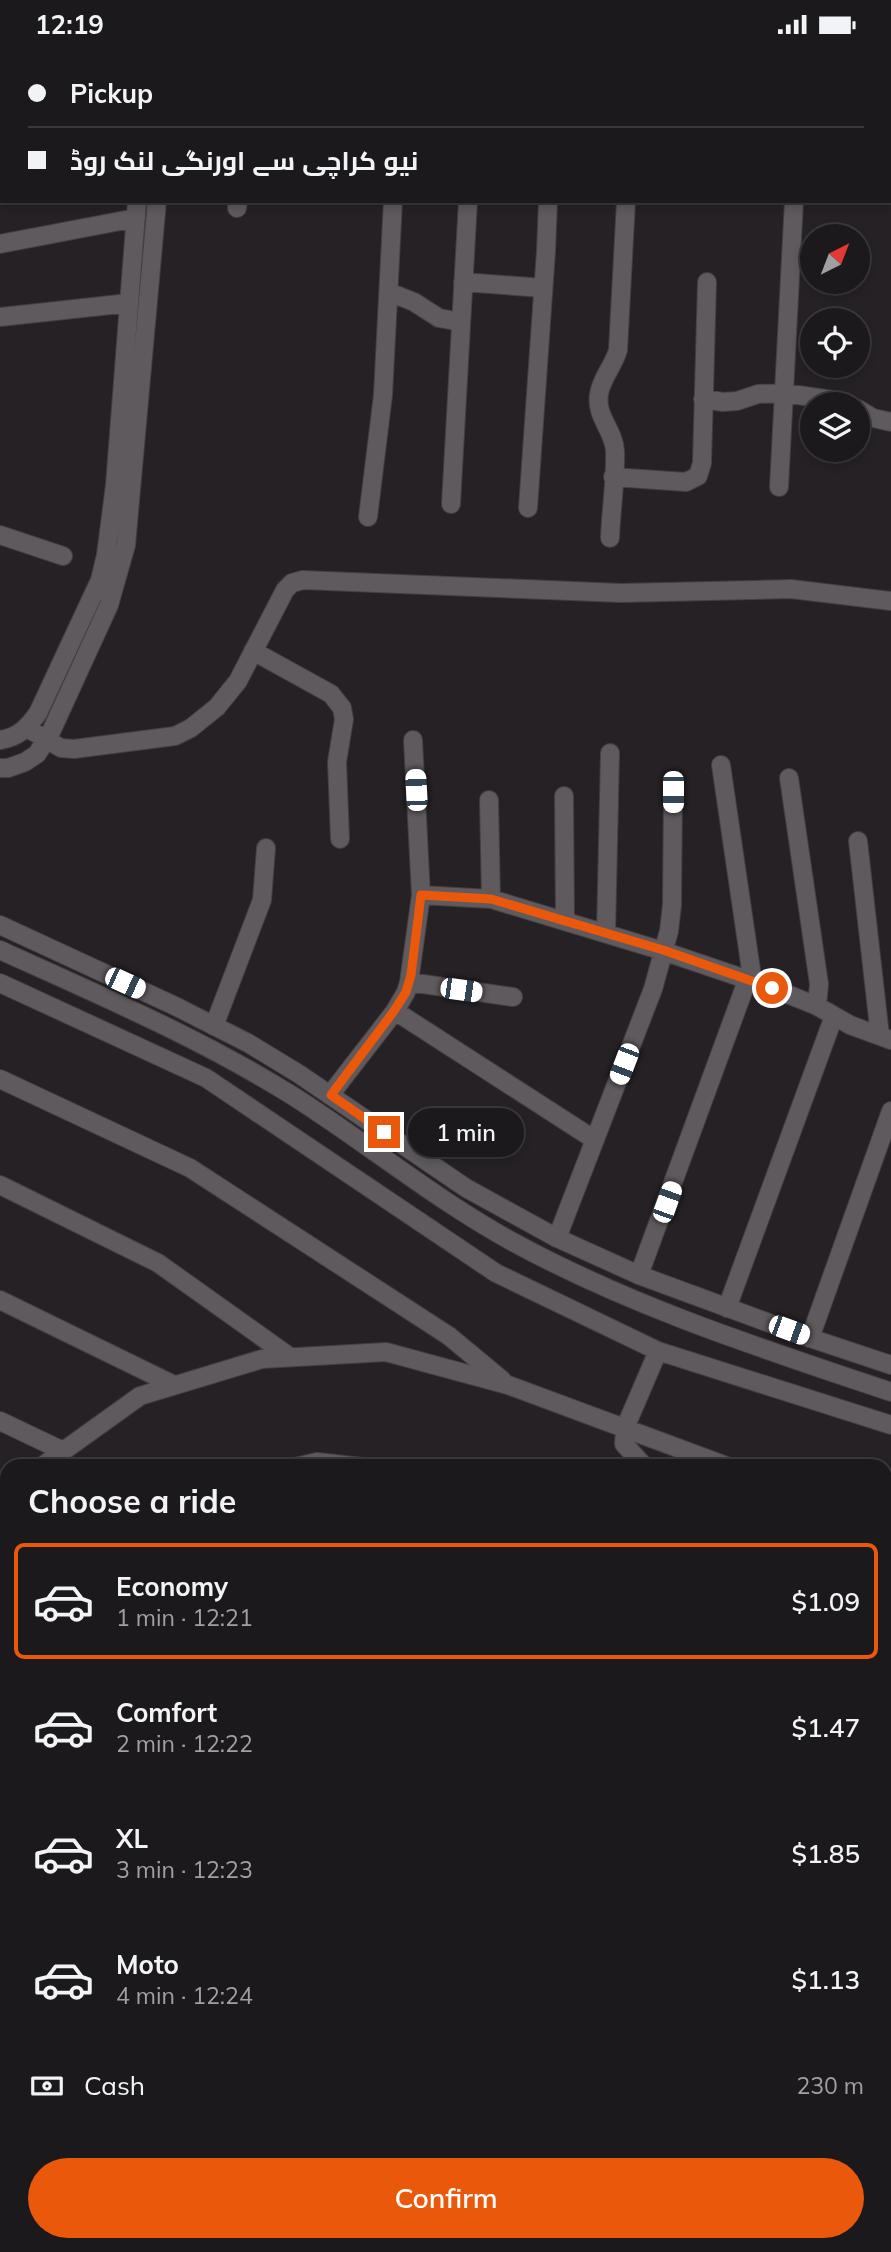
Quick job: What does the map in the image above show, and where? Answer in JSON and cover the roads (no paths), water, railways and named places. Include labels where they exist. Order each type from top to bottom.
[{"type":"street","points":[[0,768],[25,762],[37,754],[46,740],[109,605],[118,579],[125,545],[157,203]]},
{"type":"street","points":[[368,517],[383,395],[393,203]]},
{"type":"street","points":[[451,504],[468,203]]},
{"type":"street","points":[[528,508],[548,203]]},
{"type":"street","points":[[610,538],[613,442],[612,435],[602,419],[599,394],[618,350],[626,203]]},
{"type":"street","points":[[779,487],[794,203]]},
{"type":"street","points":[[0,244],[137,209],[115,485],[100,580],[38,713],[27,729],[13,738],[0,740]]},
{"type":"street","points":[[463,282],[542,288]]},
{"type":"street","points":[[613,477],[687,482],[698,476],[702,463],[706,282]]},
{"type":"street","points":[[389,292],[414,302],[439,318],[461,321]]},
{"type":"street","points":[[0,317],[129,303]]},
{"type":"street","points":[[704,399],[723,403],[758,394],[800,395]]},
{"type":"street","points":[[870,416],[891,422]]},
{"type":"street","points":[[0,535],[62,556]]},
{"type":"street","points":[[27,729],[61,748],[74,749],[175,736],[191,728],[217,706],[238,681],[285,590],[292,583],[303,580],[621,593],[791,589],[891,601]]},
{"type":"street","points":[[253,651],[331,694],[342,708],[344,719],[337,762],[340,839]]},
{"type":"street","points":[[331,1095],[394,1011],[409,982],[421,895],[413,740]]},
{"type":"street","points":[[606,933],[610,753]]},
{"type":"street","points":[[639,1275],[751,970],[721,765]]},
{"type":"street","points":[[789,778],[819,984],[817,1006]]},
{"type":"street","points":[[557,1238],[653,989],[669,931],[672,905],[673,792]]},
{"type":"street","points":[[564,796],[565,921]]},
{"type":"street","points":[[489,800],[491,899]]},
{"type":"street","points":[[421,895],[491,899],[663,950],[817,1006],[850,1025],[885,1038],[858,841]]},
{"type":"street","points":[[214,1026],[262,901],[266,848]]},
{"type":"street","points":[[0,925],[214,1026],[299,1074],[466,1188],[557,1238],[639,1275],[891,1365]]},
{"type":"street","points":[[0,950],[143,1015],[210,1049],[294,1097],[455,1206],[512,1241],[595,1283],[659,1310],[891,1392]]},
{"type":"street","points":[[409,982],[513,997]]},
{"type":"street","points":[[0,983],[206,1078],[496,1273],[658,1350],[891,1425]]},
{"type":"street","points":[[394,1011],[595,1140]]},
{"type":"street","points":[[727,1308],[834,1016]]},
{"type":"street","points":[[0,1079],[190,1168],[449,1336],[508,1385]]},
{"type":"street","points":[[810,1338],[891,1111]]},
{"type":"street","points":[[0,1185],[158,1263],[290,1357]]},
{"type":"street","points":[[659,1310],[668,1286]]},
{"type":"street","points":[[0,1300],[174,1385]]},
{"type":"street","points":[[638,1459],[624,1444],[625,1428],[658,1350]]},
{"type":"street","points":[[52,1459],[140,1396],[174,1385],[262,1359],[386,1352],[508,1385],[708,1459]]},
{"type":"street","points":[[0,1421],[63,1451]]}]
